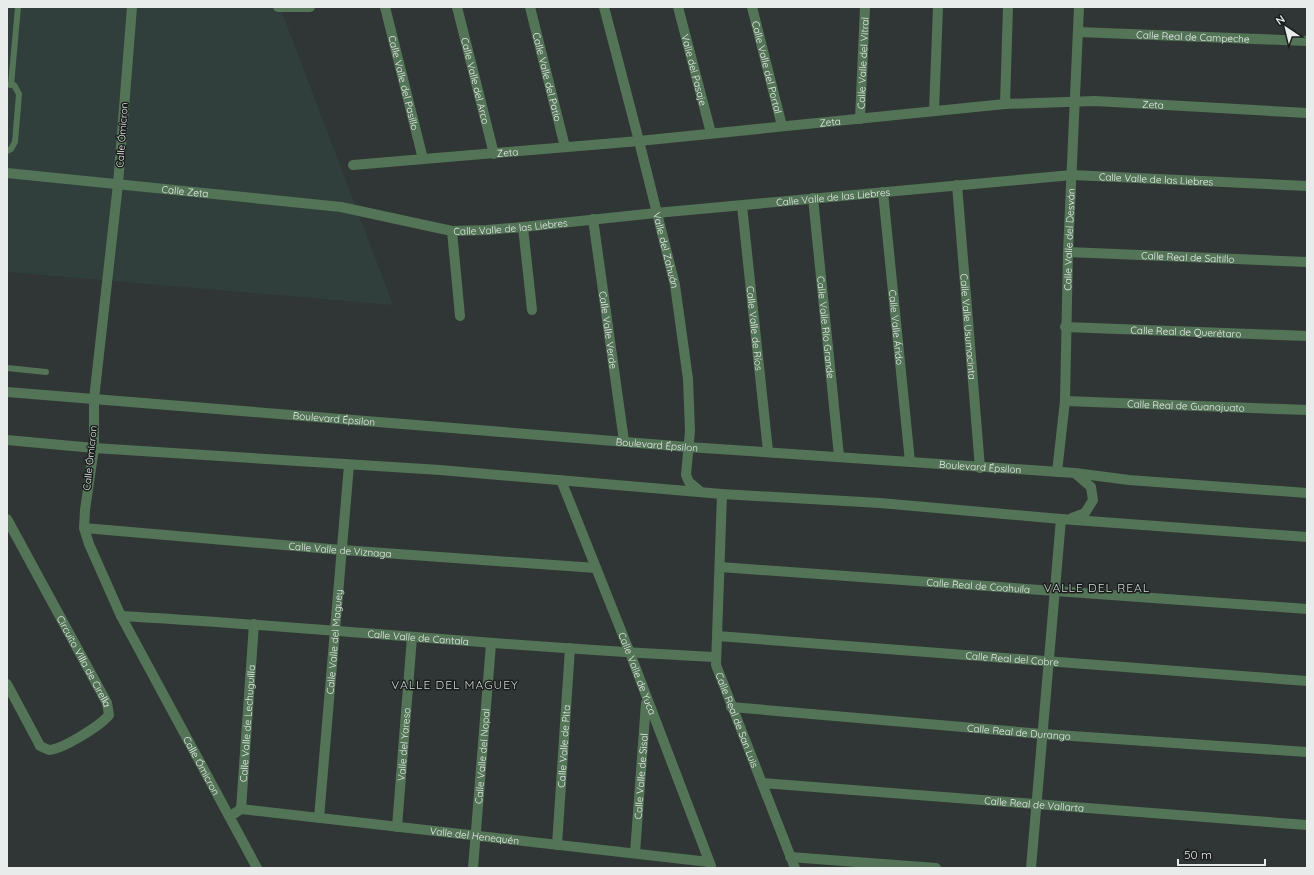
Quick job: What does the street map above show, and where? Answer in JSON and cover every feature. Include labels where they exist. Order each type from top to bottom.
[{"type":"street","name":"Calle Ómicron","points":[[132,7],[118,184],[94,399],[94,448],[85,510],[84,528],[88,544],[121,616],[257,868]]},
{"type":"street","points":[[278,7],[310,7]]},
{"type":"street","name":"Calle Valle del Pasillo","points":[[385,7],[422,159]]},
{"type":"street","name":"Calle Valle del Arco","points":[[458,7],[494,154]]},
{"type":"street","name":"Calle Valle del Patio","points":[[530,7],[565,147]]},
{"type":"street","name":"Valle del Zahuán","points":[[604,7],[675,286],[683,340],[689,401],[686,475],[689,482],[701,492]]},
{"type":"street","name":"Valle del Pasaje","points":[[678,7],[711,133]]},
{"type":"street","name":"Calle Valle del Portal","points":[[752,7],[782,126]]},
{"type":"street","name":"Calle Valle del Vitral","points":[[860,119],[865,7]]},
{"type":"street","points":[[934,111],[938,7]]},
{"type":"street","points":[[1005,104],[1008,7]]},
{"type":"street","name":"Calle Valle del Desván","points":[[1057,472],[1065,401],[1068,252],[1079,7]]},
{"type":"street","name":"Calle Real de Campeche","points":[[1078,32],[1307,41]]},
{"type":"street","name":"Zeta","points":[[353,165],[639,141],[1005,104],[1075,102],[1307,113]]},
{"type":"street","name":"Calle Zeta","points":[[7,173],[362,210]]},
{"type":"street","name":"Calle Valle de las Liebres","points":[[362,210],[452,231],[523,227],[813,198],[1072,175],[1307,186]]},
{"type":"street","name":"Calle Valle Usumacinta","points":[[957,185],[980,468]]},
{"type":"street","name":"Calle Valle Árido","points":[[883,192],[910,462]]},
{"type":"street","name":"Calle Valle Río Grande","points":[[813,198],[839,456]]},
{"type":"street","name":"Calle Valle de Ríos","points":[[742,206],[768,451]]},
{"type":"street","name":"Calle Valle Verde","points":[[593,220],[624,441]]},
{"type":"street","points":[[523,227],[532,310]]},
{"type":"street","points":[[452,231],[460,316]]},
{"type":"street","name":"Calle Real de Saltillo","points":[[1068,252],[1307,262]]},
{"type":"street","name":"Calle Real de Querétaro","points":[[1066,327],[1307,336]]},
{"type":"street","name":"Boulevard Épsilon","points":[[7,392],[688,447],[839,456],[980,468],[1075,473],[1129,480],[1307,493]]},
{"type":"street","name":"Calle Real de Guanajuato","points":[[1065,401],[1307,410]]},
{"type":"street","points":[[7,440],[94,448],[440,470],[722,494],[880,503],[1064,519],[1307,537]]},
{"type":"street","name":"Calle Valle del Maguey","points":[[319,818],[349,465]]},
{"type":"street","points":[[1064,519],[1085,513],[1093,500],[1091,487],[1075,473]]},
{"type":"street","name":"Calle Valle de Yuca","points":[[561,480],[630,654],[710,865]]},
{"type":"street","name":"Calle Real de San Luis","points":[[722,494],[715,658],[716,665],[794,868]]},
{"type":"street","points":[[1031,868],[1054,592],[1064,519]]},
{"type":"street","name":"Circuito Villa de Cirella","points":[[7,520],[107,703],[109,715],[103,722],[60,747],[49,750],[40,746],[36,740],[7,684]]},
{"type":"street","name":"Calle Valle de Viznaga","points":[[84,528],[342,550],[596,568]]},
{"type":"street","name":"Calle Real de Coahuila","points":[[720,567],[1307,609]]},
{"type":"street","name":"Calle Valle de Cantala","points":[[121,616],[254,624],[491,644],[570,648],[630,654],[715,658]]},
{"type":"street","name":"Calle Valle de Lechuguilla","points":[[240,809],[254,624]]},
{"type":"street","name":"Calle Real del Cobre","points":[[717,636],[1307,681]]},
{"type":"street","name":"Valle del Yareso","points":[[397,827],[412,637]]},
{"type":"street","name":"Calle Valle del Nopal","points":[[473,868],[491,644]]},
{"type":"street","name":"Calle Valle de Pita","points":[[557,845],[570,648]]},
{"type":"street","name":"Calle Valle de Sisal","points":[[635,852],[647,699]]},
{"type":"street","name":"Calle Real de Durango","points":[[731,707],[1043,734],[1307,752]]},
{"type":"street","name":"Calle Real de Vallarta","points":[[762,783],[1307,825]]},
{"type":"street","points":[[229,818],[240,809]]},
{"type":"street","name":"Valle del Henequén","points":[[240,809],[557,845],[635,852],[710,865]]},
{"type":"street","points":[[790,857],[936,868]]},
{"type":"lane","points":[[7,151],[11,149],[15,142],[19,97],[17,88],[9,84],[18,7]]},
{"type":"lane","points":[[7,368],[46,372]]},
{"type":"shaded area","points":[[7,7],[280,7],[393,305],[7,272]]},
{"type":"district","name":"VALLE DEL REAL","points":[[1097,587]]},
{"type":"district","name":"VALLE DEL MAGUEY","points":[[455,684]]}]
